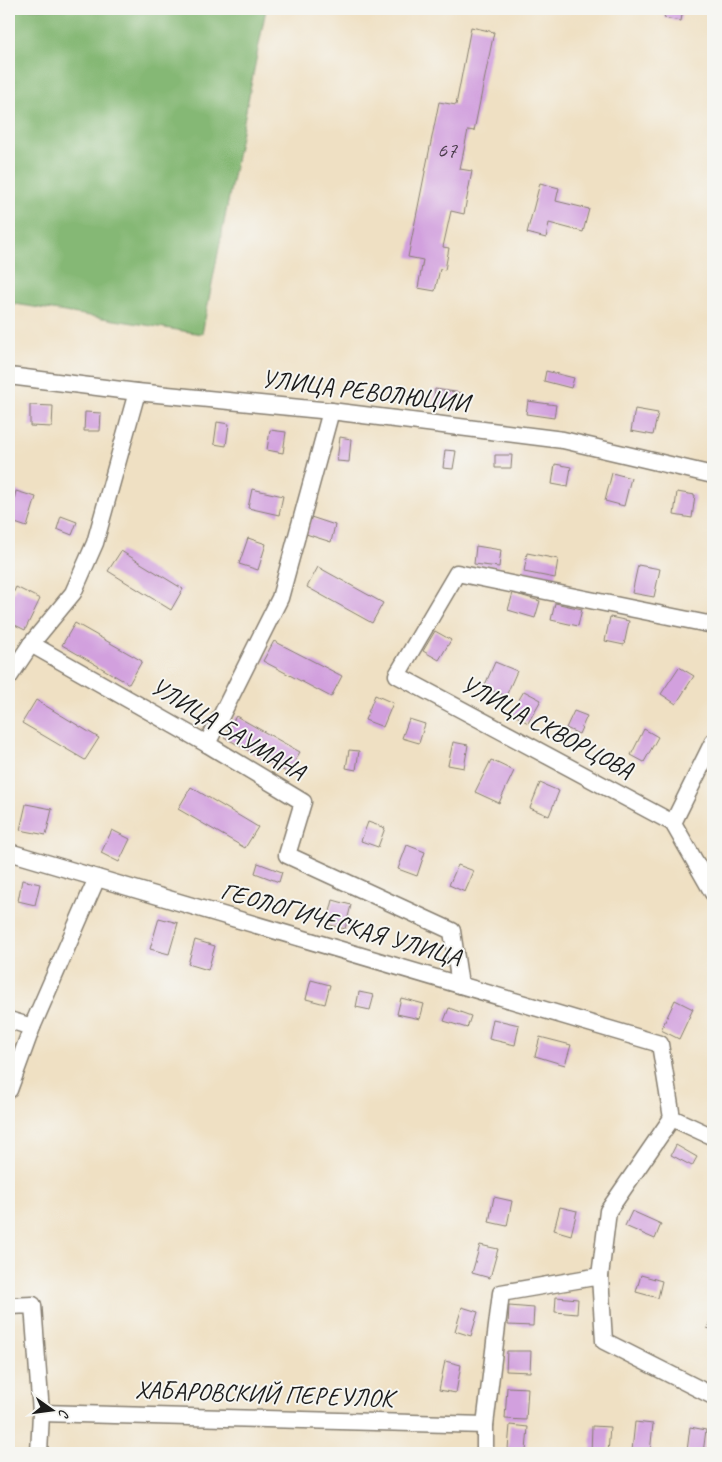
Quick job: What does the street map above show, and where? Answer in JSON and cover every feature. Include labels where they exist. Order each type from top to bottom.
[{"type":"street","name":"УЛИЦА РЕВОЛЮЦИИ","points":[[9,376],[137,392],[331,411],[564,440],[713,475]]},
{"type":"street","points":[[9,677],[31,644],[73,593],[95,543],[137,392]]},
{"type":"street","points":[[207,744],[280,598],[331,411]]},
{"type":"street","name":"УЛИЦА СКВОРЦОВА","points":[[673,823],[397,675],[457,573],[713,625]]},
{"type":"street","name":"УЛИЦА БАУМАНА","points":[[31,644],[207,744],[303,802],[287,855],[452,931],[460,985]]},
{"type":"street","points":[[713,742],[673,823],[713,893]]},
{"type":"street","name":"ГЕОЛОГИЧЕСКАЯ УЛИЦА","points":[[9,852],[660,1044],[672,1118]]},
{"type":"street","points":[[9,1090],[32,1027],[97,878]]},
{"type":"street","points":[[9,1020],[32,1027]]},
{"type":"street","points":[[713,1137],[672,1118],[608,1211],[600,1276],[604,1341],[713,1396]]},
{"type":"street","points":[[485,1453],[485,1425],[501,1293],[600,1276]]},
{"type":"street","points":[[9,1306],[33,1306],[41,1413],[39,1453]]},
{"type":"street","name":"ХАБАРОВСКИЙ ПЕРЕУЛОК","points":[[41,1413],[485,1425]]},
{"type":"green space","points":[[9,9],[266,9],[202,334],[9,303]]},
{"type":"building","points":[[666,9],[683,9],[681,21],[664,18]]},
{"type":"building","points":[[471,27],[494,32],[474,131],[468,130],[460,169],[472,171],[464,214],[451,211],[443,247],[449,248],[445,270],[440,269],[435,291],[418,288],[423,260],[408,257],[439,102],[456,105]]},
{"type":"building","points":[[540,183],[559,188],[556,201],[589,209],[583,232],[549,223],[546,238],[527,233]]},
{"type":"building","points":[[546,371],[574,378],[571,388],[544,381]]},
{"type":"building","points":[[435,389],[462,393],[460,410],[433,406]]},
{"type":"building","points":[[528,401],[556,405],[554,418],[526,414]]},
{"type":"building","points":[[30,405],[53,406],[52,427],[30,426]]},
{"type":"building","points":[[635,409],[658,413],[653,435],[631,431]]},
{"type":"building","points":[[85,412],[101,413],[100,431],[84,431]]},
{"type":"building","points":[[217,422],[229,424],[226,446],[214,444]]},
{"type":"building","points":[[270,430],[286,432],[283,453],[267,450]]},
{"type":"building","points":[[340,437],[351,439],[349,462],[337,461]]},
{"type":"building","points":[[445,450],[456,451],[453,469],[443,468]]},
{"type":"building","points":[[495,455],[512,455],[511,468],[495,468]]},
{"type":"building","points":[[555,464],[571,467],[568,487],[552,484]]},
{"type":"building","points":[[612,473],[631,478],[624,506],[605,501]]},
{"type":"building","points":[[252,489],[283,496],[279,515],[248,508]]},
{"type":"building","points":[[16,491],[36,497],[27,527],[9,521]]},
{"type":"building","points":[[677,492],[695,495],[692,518],[674,515]]},
{"type":"building","points":[[61,516],[77,522],[72,535],[57,529]]},
{"type":"building","points":[[311,517],[335,525],[331,542],[306,534]]},
{"type":"building","points":[[248,538],[266,544],[258,570],[239,564]]},
{"type":"building","points":[[476,546],[501,550],[499,567],[474,564]]},
{"type":"building","points":[[121,551],[183,589],[171,610],[108,571]]},
{"type":"building","points":[[527,553],[558,559],[555,578],[524,572]]},
{"type":"building","points":[[638,565],[660,569],[654,597],[632,593]]},
{"type":"building","points":[[318,567],[383,603],[372,623],[307,587]]},
{"type":"building","points":[[16,587],[40,599],[25,630],[9,622],[9,602]]},
{"type":"building","points":[[513,593],[540,601],[535,618],[508,610]]},
{"type":"building","points":[[555,603],[582,609],[578,626],[551,620]]},
{"type":"building","points":[[610,617],[629,621],[624,645],[605,641]]},
{"type":"building","points":[[75,623],[142,661],[129,684],[62,645]]},
{"type":"building","points":[[435,631],[451,640],[439,660],[423,651]]},
{"type":"building","points":[[274,641],[342,676],[331,697],[263,661]]},
{"type":"building","points":[[495,662],[517,671],[506,696],[484,687]]},
{"type":"building","points":[[679,667],[694,676],[676,704],[661,694]]},
{"type":"building","points":[[524,691],[541,700],[528,723],[511,713]]},
{"type":"building","points":[[375,695],[393,703],[383,727],[365,720]]},
{"type":"building","points":[[36,700],[99,738],[85,760],[22,723]]},
{"type":"building","points":[[574,711],[587,716],[579,734],[566,728]]},
{"type":"building","points":[[236,716],[300,752],[288,773],[224,737]]},
{"type":"building","points":[[409,719],[425,724],[419,743],[402,738]]},
{"type":"building","points":[[644,729],[658,737],[644,762],[631,755]]},
{"type":"building","points":[[453,742],[468,745],[464,768],[448,765]]},
{"type":"building","points":[[349,750],[359,751],[356,770],[346,768]]},
{"type":"building","points":[[491,760],[514,771],[499,803],[475,792]]},
{"type":"building","points":[[540,783],[559,791],[549,816],[530,808]]},
{"type":"building","points":[[191,787],[258,827],[245,848],[178,809]]},
{"type":"building","points":[[26,804],[52,809],[46,835],[20,830]]},
{"type":"building","points":[[368,822],[385,828],[378,847],[361,841]]},
{"type":"building","points":[[112,830],[130,839],[119,862],[101,853]]},
{"type":"building","points":[[407,845],[425,852],[417,876],[398,869]]},
{"type":"building","points":[[258,863],[282,872],[279,882],[255,873]]},
{"type":"building","points":[[458,865],[474,871],[465,892],[449,885]]},
{"type":"building","points":[[22,880],[40,884],[35,905],[18,901]]},
{"type":"building","points":[[333,900],[351,905],[345,929],[327,924]]},
{"type":"building","points":[[159,918],[178,923],[169,954],[150,949]]},
{"type":"building","points":[[195,940],[215,946],[208,970],[188,964]]},
{"type":"building","points":[[311,980],[330,985],[325,1004],[306,999]]},
{"type":"building","points":[[359,992],[374,995],[370,1010],[356,1007]]},
{"type":"building","points":[[401,998],[424,1004],[420,1019],[397,1014]]},
{"type":"building","points":[[675,1000],[693,1009],[679,1039],[661,1030]]},
{"type":"building","points":[[449,1008],[471,1016],[467,1028],[444,1021]]},
{"type":"building","points":[[493,1019],[519,1025],[515,1045],[489,1039]]},
{"type":"building","points":[[540,1037],[571,1045],[565,1065],[535,1056]]},
{"type":"building","points":[[676,1145],[697,1157],[692,1166],[671,1155]]},
{"type":"building","points":[[494,1197],[512,1201],[507,1226],[489,1222]]},
{"type":"building","points":[[560,1207],[577,1211],[571,1235],[554,1230]]},
{"type":"building","points":[[632,1211],[661,1224],[655,1239],[625,1226]]},
{"type":"building","points":[[480,1245],[498,1249],[490,1278],[472,1273]]},
{"type":"building","points":[[641,1275],[662,1281],[658,1298],[636,1292]]},
{"type":"building","points":[[556,1297],[578,1299],[577,1314],[555,1312]]},
{"type":"building","points":[[509,1306],[534,1308],[533,1326],[508,1325]]},
{"type":"building","points":[[462,1307],[478,1312],[471,1336],[455,1331]]},
{"type":"building","points":[[713,1314],[713,1330],[707,1328]]},
{"type":"building","points":[[507,1351],[531,1351],[530,1372],[506,1371]]},
{"type":"building","points":[[445,1361],[461,1365],[456,1393],[439,1390]]},
{"type":"building","points":[[507,1387],[528,1388],[526,1420],[505,1419]]},
{"type":"building","points":[[635,1422],[653,1424],[650,1453],[632,1451]]},
{"type":"building","points":[[510,1425],[528,1427],[526,1451],[508,1449]]},
{"type":"building","points":[[592,1426],[610,1427],[608,1453],[591,1453]]},
{"type":"building","points":[[690,1427],[706,1430],[703,1453],[687,1451]]}]
